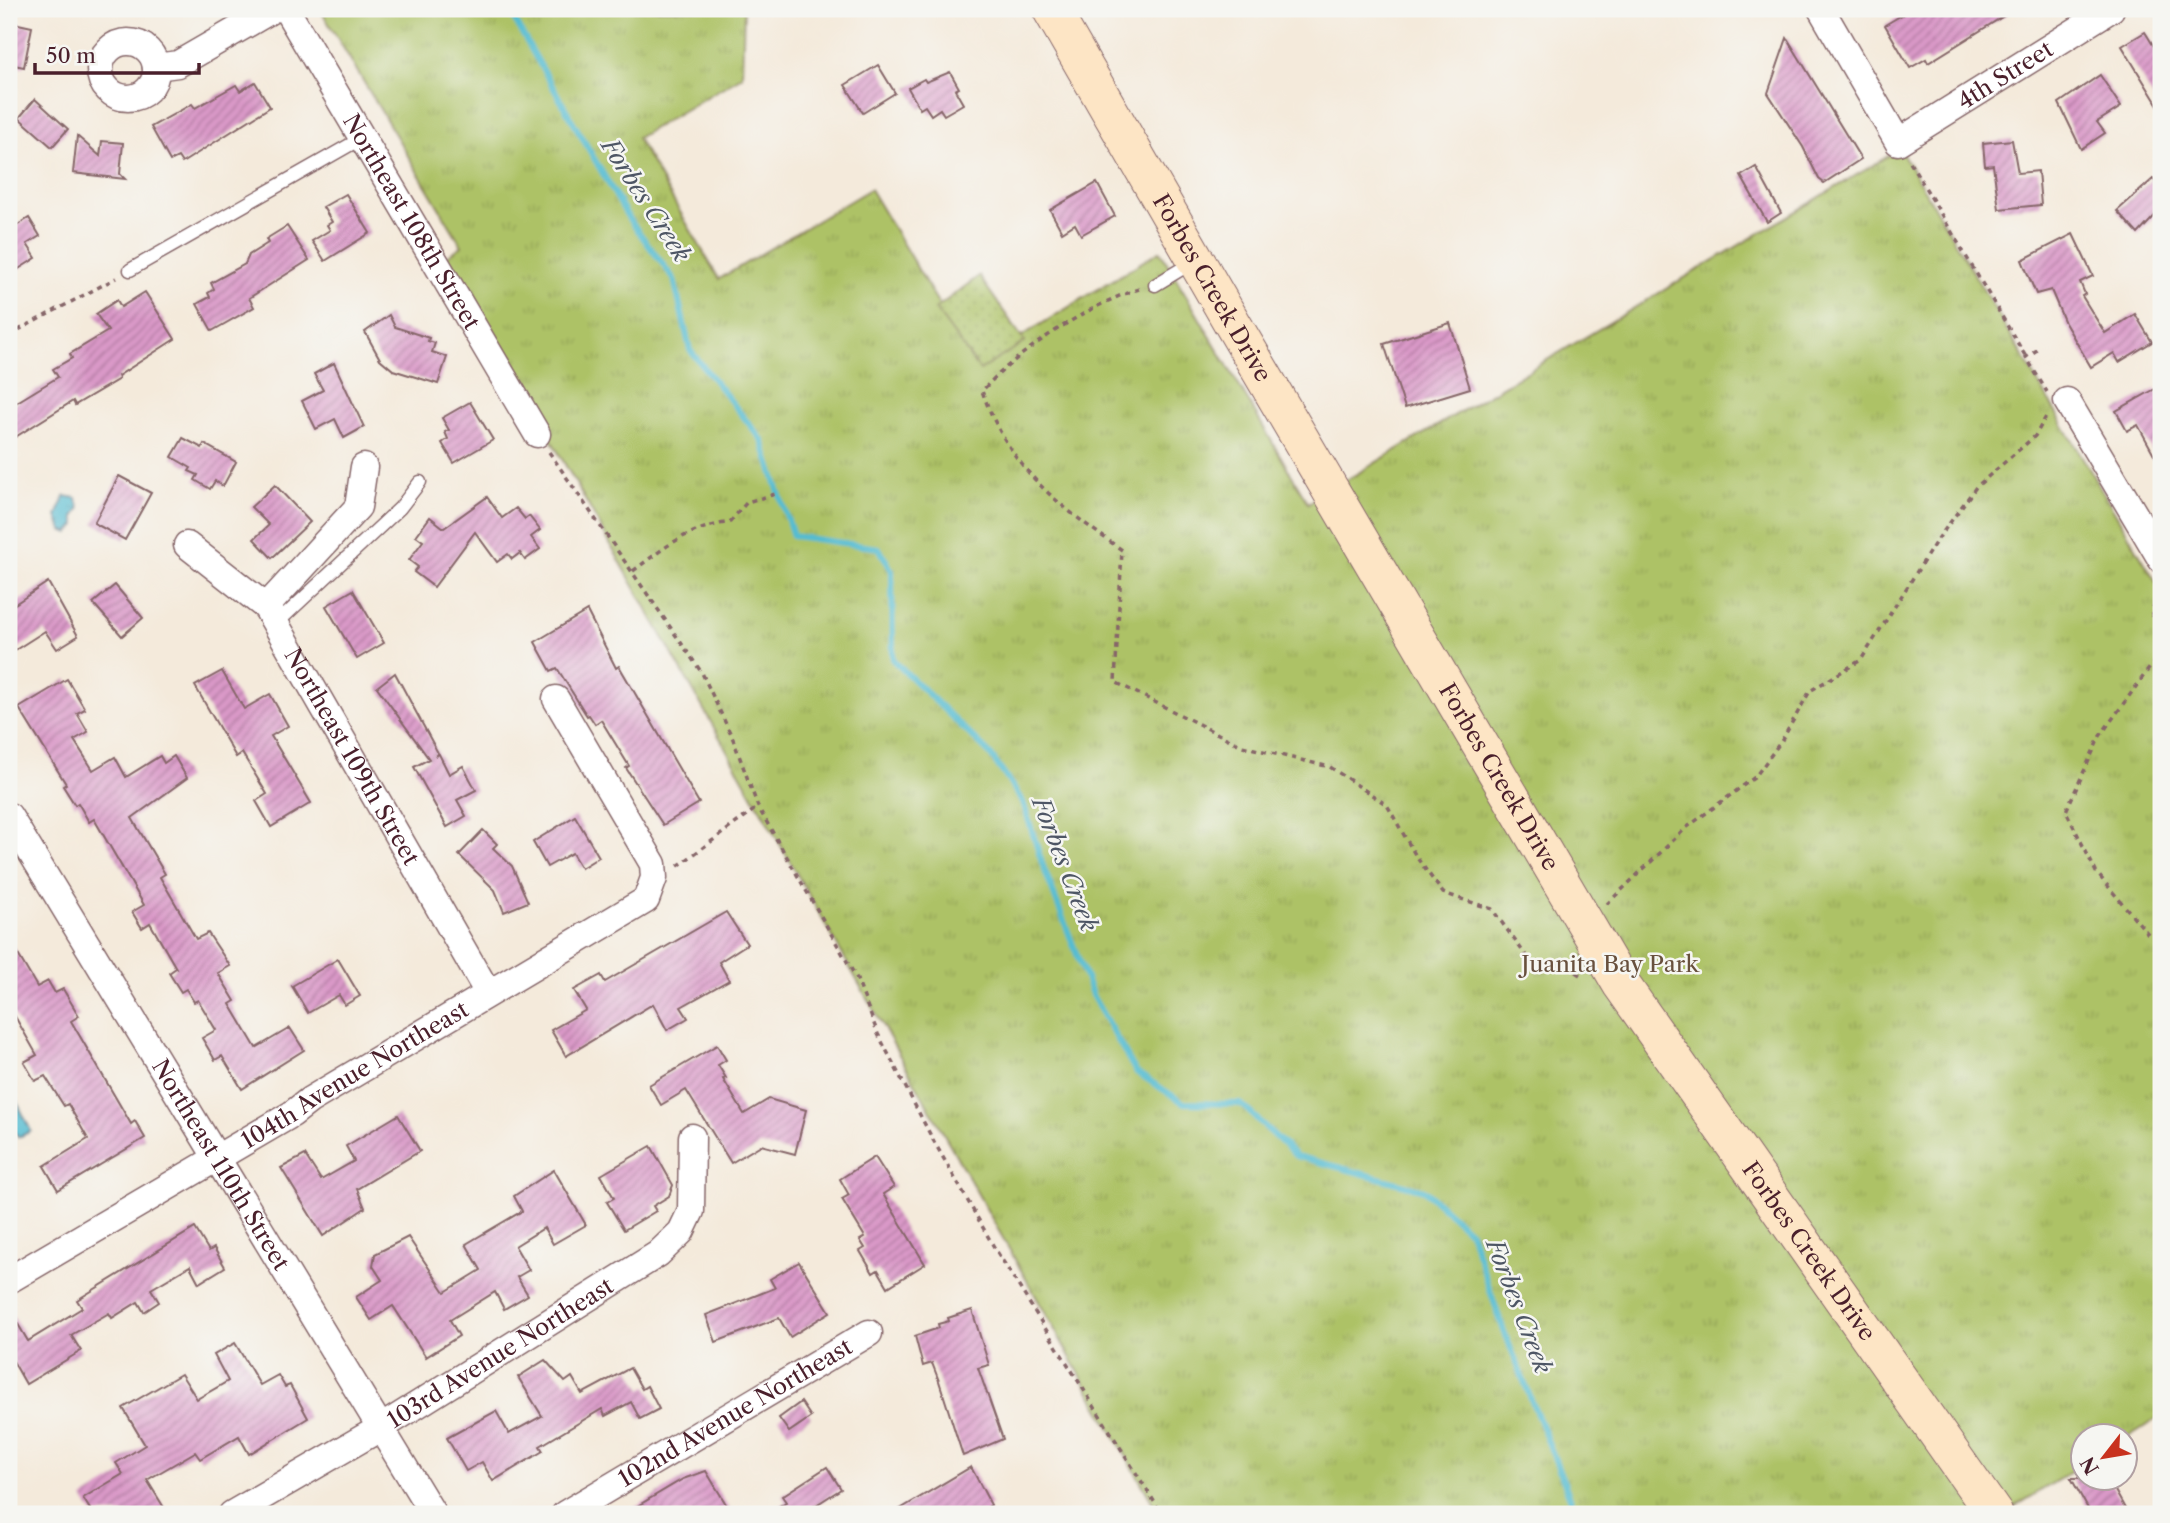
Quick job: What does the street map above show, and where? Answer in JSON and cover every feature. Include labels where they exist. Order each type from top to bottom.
[{"type":"street","points":[[156,67],[178,64],[273,9]]},
{"type":"street","name":"Northeast 108th Street","points":[[286,9],[537,434]]},
{"type":"street","name":"Forbes Creek Drive","points":[[1051,9],[1621,984],[1994,1514]]},
{"type":"street","points":[[1821,9],[1898,142]]},
{"type":"street","name":"4th Street","points":[[1898,142],[2111,9]]},
{"type":"street","points":[[2060,403],[2161,559]]},
{"type":"street","points":[[271,616],[358,507],[363,467]]},
{"type":"street","name":"Northeast 109th Street","points":[[187,545],[271,616],[488,993]]},
{"type":"street","points":[[556,699],[653,864],[654,878]]},
{"type":"street","name":"Northeast 110th Street","points":[[9,816],[433,1514]]},
{"type":"street","name":"104th Avenue Northeast","points":[[9,1280],[646,900],[654,878]]},
{"type":"street","name":"103rd Avenue Northeast","points":[[232,1514],[382,1427],[666,1246],[681,1232],[691,1211],[692,1137]]},
{"type":"street","name":"102nd Avenue Northeast","points":[[565,1514],[869,1334]]},
{"type":"lane","points":[[130,270],[362,138]]},
{"type":"lane","points":[[1155,285],[1196,260]]},
{"type":"lane","points":[[271,616],[400,508],[420,482]]},
{"type":"path","points":[[1586,925],[1686,828],[1755,777],[1783,740],[1810,691],[1861,660],[1935,543],[1976,487],[2035,436],[2060,403],[2026,357],[1898,142]]},
{"type":"path","points":[[9,335],[130,270]]},
{"type":"path","points":[[1155,285],[1102,302],[999,372],[982,391],[996,429],[1036,484],[1074,517],[1122,550],[1115,682],[1242,746],[1330,767],[1387,805],[1417,858],[1443,893],[1492,909],[1535,968],[1569,968],[1588,980],[1621,984]]},
{"type":"path","points":[[2026,357],[2037,350]]},
{"type":"path","points":[[537,434],[634,570],[702,673],[733,739],[758,807],[856,977],[878,1034],[994,1247],[1162,1514]]},
{"type":"path","points":[[634,570],[671,542],[700,527],[730,522],[747,502],[779,493]]},
{"type":"path","points":[[2161,595],[2151,610],[2161,645]]},
{"type":"path","points":[[2161,652],[2100,736],[2066,811],[2096,872],[2149,934],[2161,934]]},
{"type":"path","points":[[654,878],[692,858],[758,807]]},
{"type":"green space","name":"Juanita Bay Park","points":[[320,9],[744,9],[742,76],[637,138],[719,279],[870,189],[975,365],[1160,251],[1308,503],[1900,149],[2161,590],[2161,1416],[2138,1431],[2138,1422],[2068,1422],[2068,1474],[2003,1514],[1159,1514],[549,436],[443,259],[462,246]]},
{"type":"green space","points":[[979,276],[1025,342],[980,370],[935,309]]},
{"type":"water","points":[[65,496],[76,498],[80,508],[74,517],[76,525],[69,533],[62,530],[57,516]]},
{"type":"water","points":[[15,1098],[31,1131],[19,1137],[9,1126],[9,1101]]},
{"type":"building","points":[[1912,9],[2015,9],[1928,63],[1926,59],[1910,68],[1885,25]]},
{"type":"building","points":[[9,22],[32,27],[24,67],[9,64]]},
{"type":"building","points":[[2145,32],[2161,58],[2161,110],[2122,46]]},
{"type":"building","points":[[1787,38],[1861,159],[1824,183],[1819,179],[1803,147],[1768,93]]},
{"type":"building","points":[[878,65],[895,93],[863,113],[845,85]]},
{"type":"building","points":[[950,72],[959,88],[955,90],[963,104],[944,115],[940,109],[931,115],[925,106],[920,109],[908,88],[924,79],[926,82]]},
{"type":"building","points":[[2100,75],[2121,107],[2097,122],[2105,133],[2081,149],[2059,103]]},
{"type":"building","points":[[255,82],[270,107],[182,163],[178,157],[170,161],[151,127],[192,104],[195,108],[236,85],[240,91]]},
{"type":"building","points":[[35,99],[68,129],[52,147],[19,118]]},
{"type":"building","points":[[77,136],[100,156],[102,141],[123,143],[120,174],[125,179],[73,173]]},
{"type":"building","points":[[2012,140],[2018,173],[2038,171],[2041,205],[1999,209],[1993,165],[1985,166],[1983,143]]},
{"type":"building","points":[[1756,167],[1781,213],[1767,222],[1741,176]]},
{"type":"building","points":[[2153,179],[2161,188],[2161,209],[2138,234],[2117,211]]},
{"type":"building","points":[[1097,183],[1115,216],[1081,235],[1075,224],[1062,232],[1050,210]]},
{"type":"building","points":[[346,194],[370,233],[325,261],[312,241],[330,230],[327,225],[332,222],[323,207]]},
{"type":"building","points":[[9,214],[16,226],[29,218],[40,236],[27,244],[36,258],[9,275]]},
{"type":"building","points":[[287,226],[309,260],[249,298],[254,307],[212,331],[197,304],[210,297],[208,293],[214,289],[211,283],[245,264],[249,255],[268,243],[266,239]]},
{"type":"building","points":[[2073,234],[2093,276],[2080,282],[2085,294],[2082,296],[2105,333],[2135,314],[2152,342],[2119,362],[2114,353],[2091,367],[2065,323],[2051,290],[2036,294],[2022,260]]},
{"type":"building","points":[[145,292],[175,339],[118,376],[119,379],[75,405],[73,401],[9,441],[9,407],[58,377],[53,369],[72,358],[70,354],[108,331],[96,314],[117,300],[121,307]]},
{"type":"building","points":[[389,315],[395,327],[429,338],[428,341],[435,343],[432,352],[447,357],[438,384],[393,370],[380,359],[365,332]]},
{"type":"building","points":[[1450,323],[1470,388],[1405,408],[1384,344]]},
{"type":"building","points":[[334,363],[364,427],[344,438],[335,419],[316,429],[302,401],[323,390],[314,374]]},
{"type":"building","points":[[2155,389],[2161,400],[2161,467],[2138,425],[2127,431],[2116,411]]},
{"type":"building","points":[[470,402],[493,440],[454,463],[442,443],[448,439],[445,432],[449,430],[442,418]]},
{"type":"building","points":[[183,438],[202,448],[204,444],[236,462],[223,486],[215,481],[210,489],[195,480],[198,475],[189,471],[191,468],[172,457]]},
{"type":"building","points":[[119,476],[151,493],[125,540],[94,523]]},
{"type":"building","points":[[275,485],[310,522],[272,558],[254,539],[269,525],[251,507]]},
{"type":"building","points":[[487,497],[502,518],[516,508],[525,519],[529,516],[540,530],[531,537],[540,549],[525,560],[520,553],[512,559],[508,554],[497,562],[475,532],[434,587],[414,572],[418,567],[409,560],[423,541],[416,536],[430,517],[444,528]]},
{"type":"building","points":[[48,582],[78,636],[57,649],[45,631],[9,654],[9,608]]},
{"type":"building","points":[[115,585],[143,618],[122,636],[93,603]]},
{"type":"building","points":[[353,590],[384,643],[357,659],[326,606]]},
{"type":"building","points":[[587,611],[616,668],[619,666],[699,803],[663,825],[626,768],[629,766],[601,720],[595,724],[589,715],[587,716],[557,668],[551,671],[535,642]]},
{"type":"building","points":[[222,671],[244,709],[270,694],[288,726],[271,736],[311,803],[271,827],[256,801],[267,794],[242,753],[236,757],[195,686]]},
{"type":"building","points":[[395,673],[438,753],[435,756],[439,754],[449,774],[463,766],[476,790],[457,800],[466,816],[447,827],[414,767],[429,759],[377,687]]},
{"type":"building","points":[[67,679],[85,709],[77,713],[88,732],[74,740],[93,770],[115,757],[126,777],[160,756],[164,763],[174,756],[187,778],[132,818],[165,874],[160,877],[196,939],[208,933],[230,966],[218,973],[235,1001],[230,1004],[256,1048],[290,1028],[304,1050],[242,1089],[222,1056],[215,1060],[202,1038],[216,1030],[198,1000],[194,1002],[186,989],[181,992],[169,973],[176,968],[150,923],[142,928],[132,912],[144,905],[94,819],[89,822],[78,803],[75,805],[63,786],[66,784],[19,708]]},
{"type":"building","points":[[575,816],[599,857],[581,868],[572,853],[547,867],[533,842]]},
{"type":"building","points":[[483,830],[497,844],[493,848],[512,866],[528,902],[504,912],[495,890],[459,855]]},
{"type":"building","points":[[726,912],[747,944],[719,962],[729,980],[681,1007],[688,1018],[667,1030],[653,1004],[566,1056],[551,1030],[586,1010],[574,990],[601,975],[605,982]]},
{"type":"building","points":[[9,939],[37,987],[48,981],[55,993],[63,989],[79,1016],[71,1021],[131,1124],[135,1121],[145,1138],[58,1190],[44,1166],[88,1139],[68,1104],[64,1106],[45,1076],[35,1081],[24,1062],[37,1055],[9,1006]]},
{"type":"building","points":[[338,959],[360,996],[345,1005],[339,995],[308,1013],[292,986]]},
{"type":"building","points":[[717,1045],[726,1060],[718,1065],[726,1078],[723,1079],[744,1114],[769,1099],[806,1110],[795,1154],[761,1145],[731,1163],[686,1090],[661,1105],[649,1085]]},
{"type":"building","points":[[398,1115],[420,1151],[357,1189],[365,1208],[323,1236],[281,1168],[305,1155],[321,1180],[354,1161],[346,1146]]},
{"type":"building","points":[[651,1146],[673,1185],[669,1196],[653,1206],[656,1211],[624,1230],[607,1202],[614,1198],[601,1175]]},
{"type":"building","points":[[875,1157],[894,1187],[883,1194],[925,1264],[888,1287],[878,1270],[873,1273],[860,1251],[865,1248],[860,1240],[865,1237],[842,1199],[849,1195],[840,1179]]},
{"type":"building","points":[[554,1170],[586,1225],[553,1244],[544,1228],[515,1246],[529,1270],[517,1277],[528,1295],[504,1309],[495,1292],[450,1320],[459,1336],[426,1357],[393,1306],[371,1320],[356,1297],[382,1280],[373,1266],[375,1254],[408,1237],[445,1292],[481,1270],[466,1244],[522,1211],[514,1196]]},
{"type":"building","points":[[195,1228],[209,1251],[214,1248],[225,1267],[199,1283],[190,1266],[151,1289],[159,1302],[144,1312],[138,1302],[112,1318],[109,1313],[71,1335],[81,1351],[26,1384],[9,1354],[9,1309],[28,1341],[82,1308],[77,1300]]},
{"type":"building","points":[[799,1262],[830,1312],[790,1337],[779,1318],[716,1342],[706,1315],[775,1288],[770,1279]]},
{"type":"building","points":[[972,1310],[989,1365],[978,1368],[1003,1439],[963,1456],[932,1363],[923,1366],[915,1336],[939,1328],[938,1324],[949,1321],[948,1318]]},
{"type":"building","points":[[235,1343],[260,1385],[278,1375],[285,1387],[290,1385],[308,1418],[249,1454],[239,1436],[200,1459],[195,1452],[147,1480],[168,1514],[93,1514],[83,1498],[123,1474],[116,1463],[145,1445],[123,1408],[181,1374],[197,1399],[228,1381],[214,1355]]},
{"type":"building","points":[[545,1360],[565,1382],[572,1377],[582,1394],[630,1368],[642,1389],[647,1386],[659,1409],[640,1419],[631,1402],[605,1416],[602,1409],[540,1446],[543,1451],[493,1481],[482,1462],[466,1471],[447,1438],[496,1411],[509,1434],[542,1416],[518,1377]]},
{"type":"building","points":[[801,1402],[811,1417],[789,1432],[779,1418]]},
{"type":"building","points":[[827,1467],[841,1489],[802,1514],[766,1514],[786,1502],[782,1496]]},
{"type":"building","points":[[971,1467],[991,1505],[987,1508],[990,1514],[892,1514]]},
{"type":"building","points":[[706,1471],[732,1514],[624,1514],[683,1479]]},
{"type":"building","points":[[2079,1492],[2116,1492],[2128,1514],[2091,1514]]},
{"type":"waterway","name":"Forbes Creek","points":[[508,9],[629,219],[674,279],[690,350],[762,440],[793,536],[879,548],[892,571],[893,660],[990,754],[1023,802],[1042,863],[1093,997],[1136,1072],[1184,1103],[1241,1104],[1296,1156],[1424,1190],[1470,1232],[1504,1331],[1573,1505],[1572,1514]]}]
